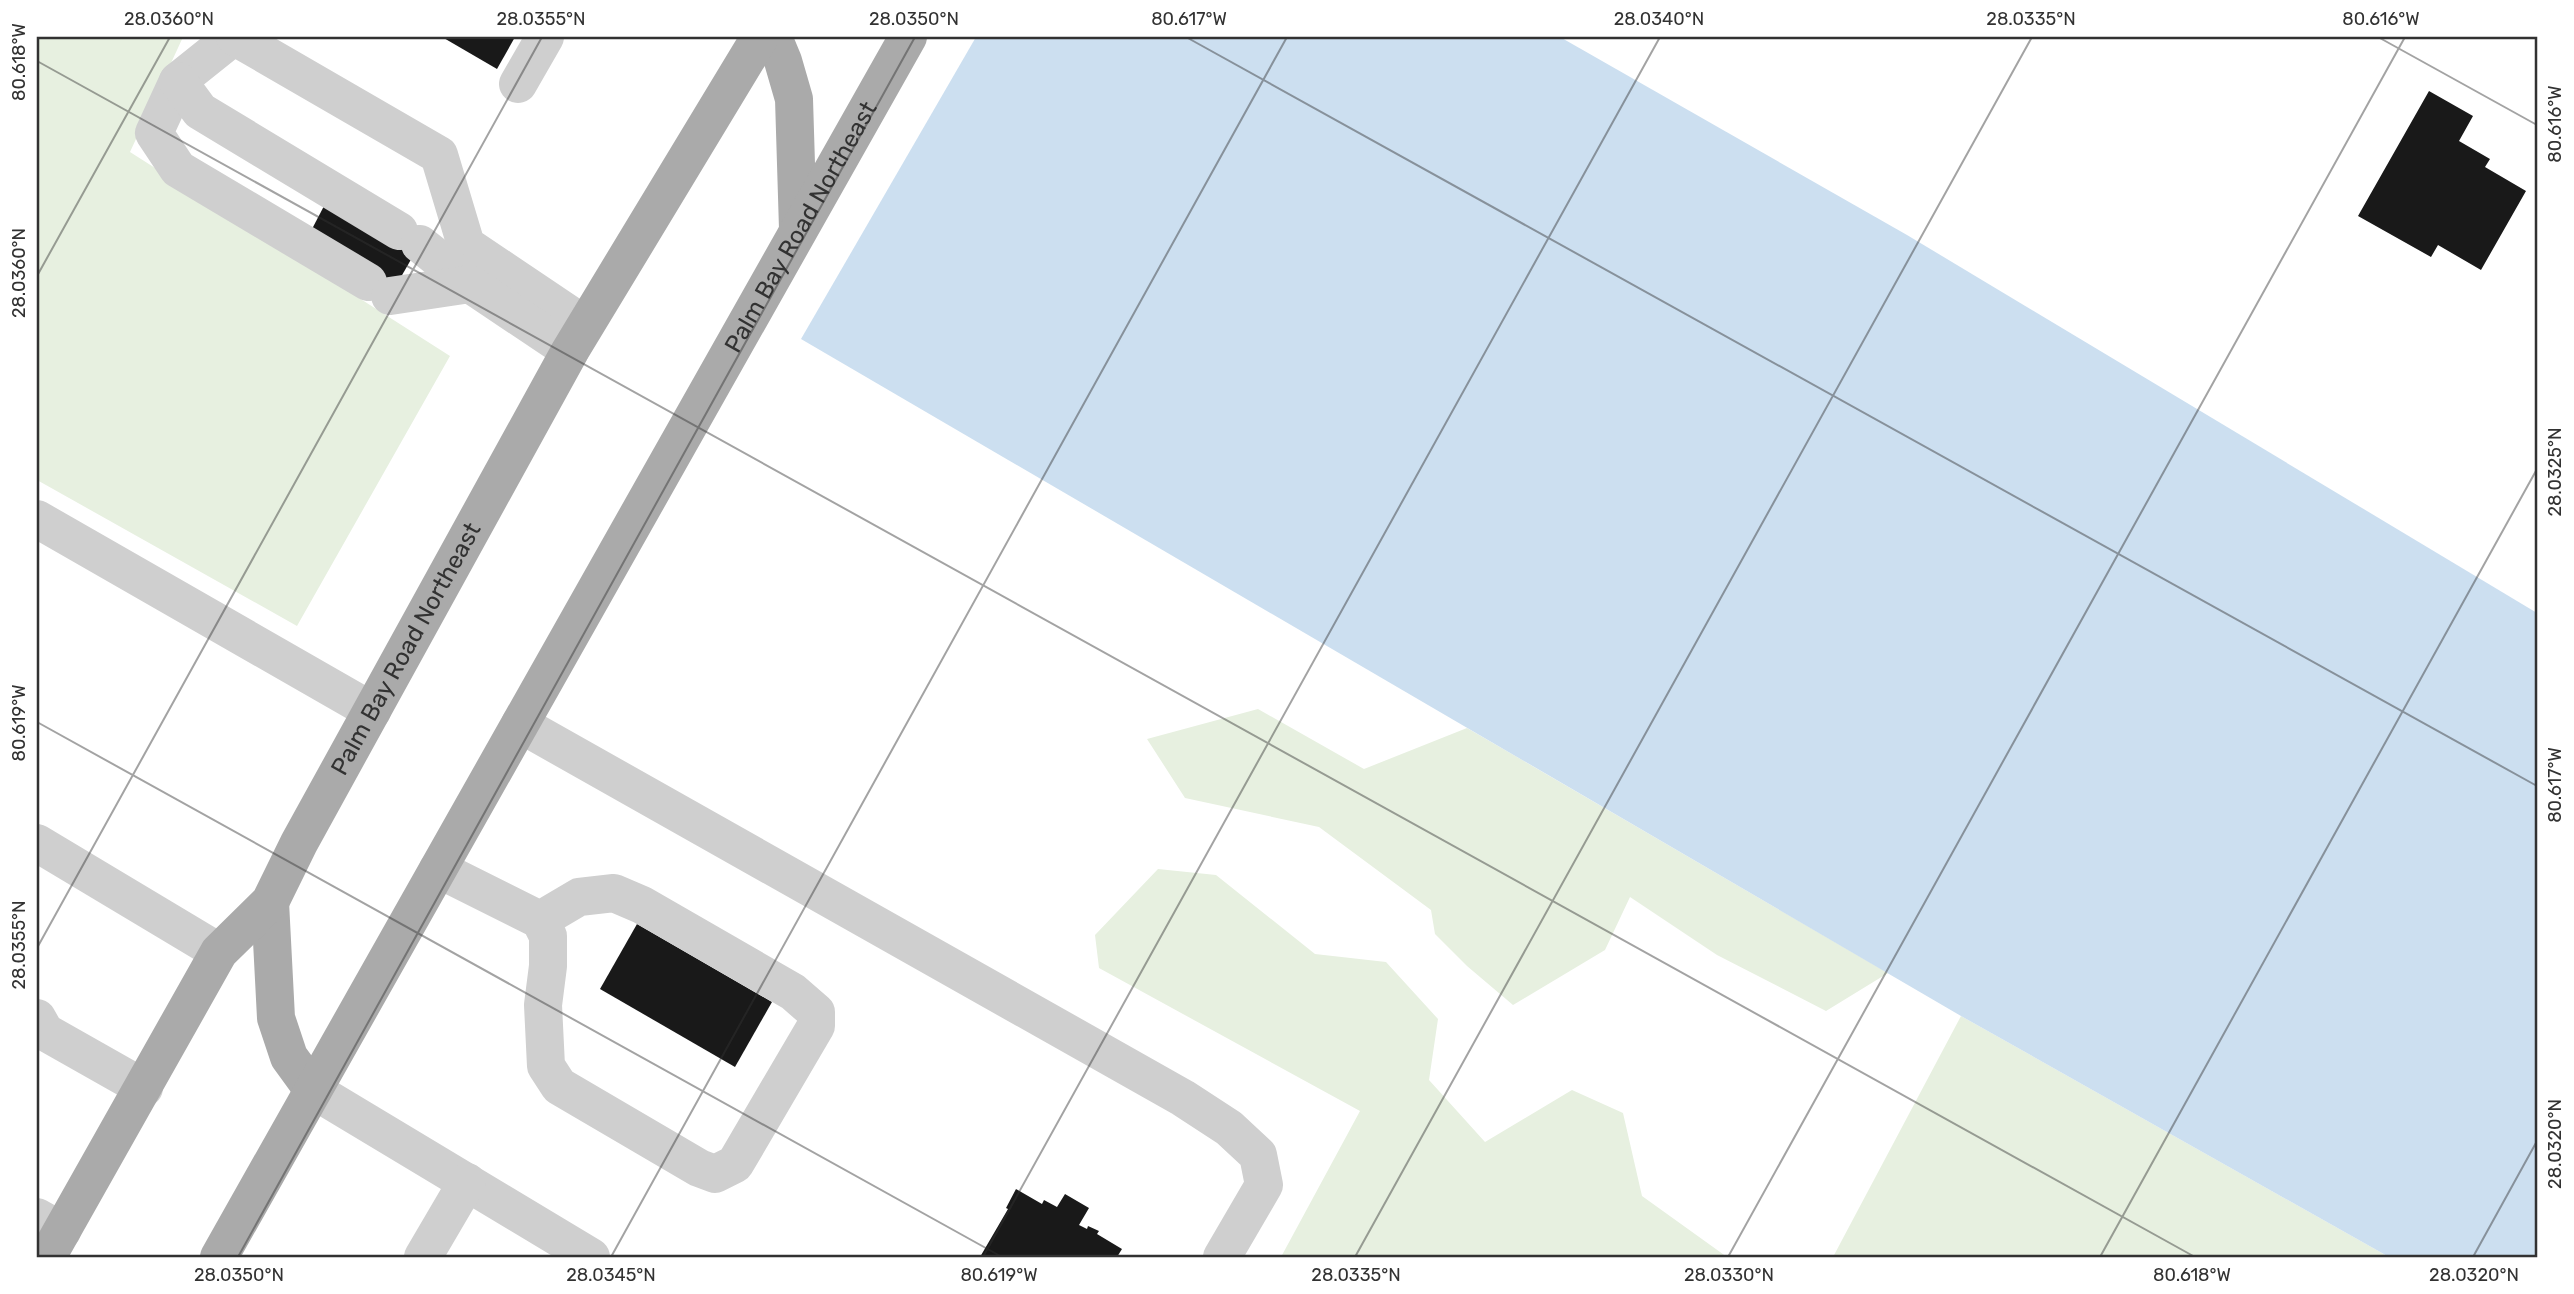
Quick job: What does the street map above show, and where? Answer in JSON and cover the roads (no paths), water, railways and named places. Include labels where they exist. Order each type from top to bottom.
[{"type":"main road","name":"Palm Bay Road Northeast","points":[[49,1235],[144,1088],[219,952],[270,902],[299,843],[578,338],[761,37]]},
{"type":"main road","points":[[773,37],[794,99],[798,229]]},
{"type":"main road","name":"Palm Bay Road Northeast","points":[[219,1257],[908,37]]},
{"type":"main road","points":[[270,902],[276,1018],[289,1057],[313,1090]]},
{"type":"lane","points":[[470,284],[379,289],[178,169],[154,133],[178,81],[234,37],[439,155],[466,245],[578,338]]},
{"type":"lane","points":[[518,84],[545,37]]},
{"type":"lane","points":[[178,81],[200,111],[410,238],[470,284],[578,338]]},
{"type":"lane","points":[[37,519],[372,711]]},
{"type":"lane","points":[[520,724],[1183,1098],[1229,1128],[1258,1155],[1264,1185],[1222,1257]]},
{"type":"lane","points":[[37,843],[219,952]]},
{"type":"lane","points":[[438,869],[540,920],[548,936],[548,966],[543,1005],[546,1066],[559,1086],[699,1168],[715,1174],[735,1164],[816,1026],[816,1012],[793,992],[642,905],[614,893],[579,897],[540,920]]},
{"type":"lane","points":[[40,1029],[144,1088]]},
{"type":"lane","points":[[313,1090],[591,1257]]},
{"type":"lane","points":[[423,1257],[467,1182]]},
{"type":"water","points":[[976,37],[1560,37],[1907,235],[2537,613],[2537,1257],[2389,1257],[1961,1016],[801,339]]}]
